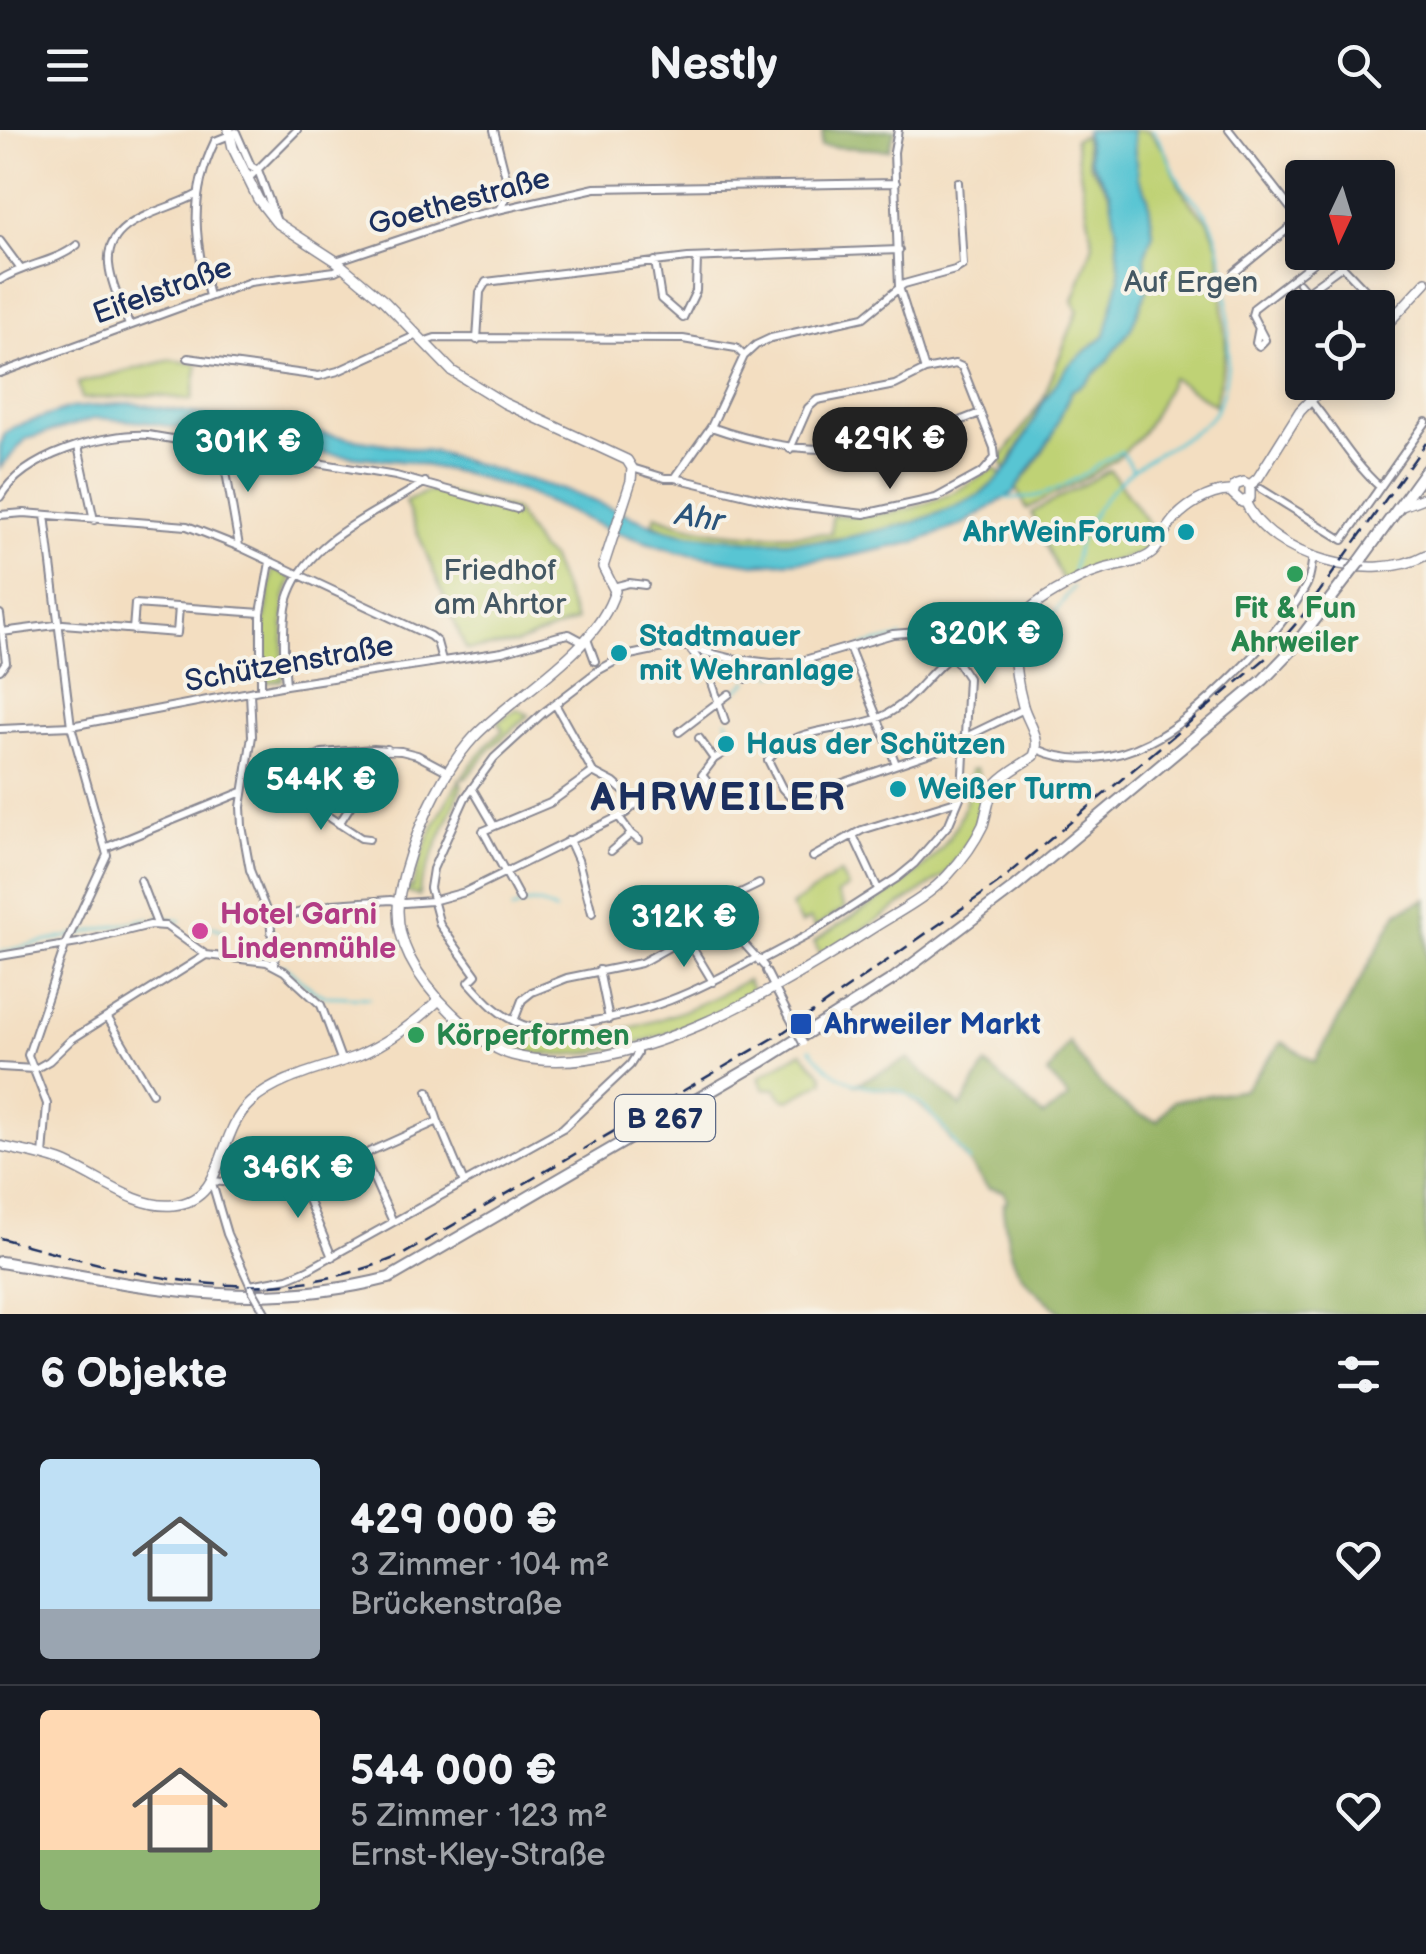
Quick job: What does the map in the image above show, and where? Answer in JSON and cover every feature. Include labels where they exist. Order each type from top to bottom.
[{"type":"main road","points":[[232,132],[248,179],[276,222],[340,264],[384,301],[452,372],[477,389],[627,460],[632,468],[606,552],[604,574],[614,587],[608,608],[584,639],[472,740],[449,772],[420,829],[398,902],[404,947],[418,974],[439,1000],[494,1048],[516,1056],[583,1057],[696,1028],[775,987],[947,877],[981,830],[994,785],[1034,756],[1037,749],[1016,666],[1018,626],[1024,614],[1096,571],[1148,556],[1173,520],[1191,505],[1213,493],[1232,490],[1241,482],[1255,487]]},
{"type":"main road","points":[[1395,316],[1426,282]]},
{"type":"main road","points":[[1232,490],[1236,500],[1245,501],[1252,496],[1290,425],[1310,400]]},
{"type":"main road","name":"B 267","points":[[302,1306],[357,1292],[402,1270],[776,1053],[893,978],[1015,886],[1245,696],[1290,652],[1424,477]]},
{"type":"main road","points":[[1399,507],[1426,497]]},
{"type":"main road","points":[[1245,501],[1268,530],[1313,556],[1374,568],[1408,563],[1426,555]]},
{"type":"main road","points":[[0,1146],[43,1156],[160,1205],[192,1200],[212,1182],[227,1136],[253,1100],[274,1087],[390,1039],[439,1000]]},
{"type":"main road","points":[[0,1262],[202,1306]]},
{"type":"main road","points":[[244,1310],[284,1308]]},
{"type":"street","points":[[248,179],[297,130]]},
{"type":"street","points":[[898,130],[894,152],[899,287],[925,370]]},
{"type":"street","points":[[1229,130],[1285,201]]},
{"type":"street","points":[[496,131],[510,193],[517,205]]},
{"type":"street","points":[[210,296],[198,252],[196,194],[215,141],[232,132],[251,166],[258,170],[276,222]]},
{"type":"street","points":[[676,478],[711,427],[744,356],[756,345],[864,317],[899,287],[963,265],[958,182]]},
{"type":"street","name":"Goethestraße","points":[[340,264],[467,216],[595,188],[896,183]]},
{"type":"street","points":[[499,210],[510,193]]},
{"type":"street","points":[[129,326],[109,264],[114,239],[133,222],[196,194]]},
{"type":"street","points":[[1234,272],[1285,233]]},
{"type":"street","points":[[0,241],[20,268]]},
{"type":"street","points":[[0,280],[20,268],[78,246]]},
{"type":"street","points":[[477,340],[480,292],[486,282],[655,261],[899,250]]},
{"type":"street","points":[[655,261],[659,294],[666,306],[683,318],[696,291],[697,258]]},
{"type":"street","name":"Eifelstraße","points":[[0,373],[250,282],[335,271],[340,264]]},
{"type":"street","points":[[1259,327],[1252,315],[1254,308],[1304,270]]},
{"type":"street","points":[[1309,290],[1336,270]]},
{"type":"street","points":[[1346,270],[1365,290]]},
{"type":"street","points":[[1299,284],[1304,290]]},
{"type":"street","points":[[188,358],[318,376],[420,339],[435,338],[683,339],[736,348],[744,356]]},
{"type":"street","points":[[632,468],[788,505],[864,514],[936,498],[983,472],[995,458],[962,367],[955,364],[925,370],[895,385],[816,400],[808,408],[790,449]]},
{"type":"street","points":[[1310,400],[1334,428],[1353,463],[1380,487]]},
{"type":"street","points":[[711,427],[790,449],[853,450],[924,434],[980,413]]},
{"type":"street","points":[[1255,487],[1342,540],[1426,422]]},
{"type":"street","points":[[0,496],[23,473],[78,446],[122,434],[396,476],[517,509]]},
{"type":"street","points":[[78,446],[94,520]]},
{"type":"street","points":[[222,449],[240,547]]},
{"type":"street","points":[[396,476],[403,486],[402,497]]},
{"type":"street","points":[[286,686],[288,596],[299,575],[315,552],[424,482]]},
{"type":"street","points":[[0,515],[171,523],[240,547],[430,636],[438,642],[442,660]]},
{"type":"street","points":[[43,1156],[47,1104],[28,1055],[68,939],[107,855],[70,726],[45,515]]},
{"type":"street","points":[[1037,749],[1078,760],[1098,758],[1148,742],[1185,720],[1262,644],[1308,584],[1313,556]]},
{"type":"street","points":[[261,690],[261,613],[270,562]]},
{"type":"street","points":[[614,587],[629,583],[645,586]]},
{"type":"street","points":[[133,630],[135,604],[261,613]]},
{"type":"street","points":[[2,632],[59,624],[177,633],[178,608]]},
{"type":"street","points":[[0,614],[6,662],[0,670]]},
{"type":"street","points":[[1018,626],[998,630],[956,652],[908,701],[878,719],[792,740],[776,749],[768,760],[793,800],[939,750],[1024,709]]},
{"type":"street","points":[[918,632],[956,652],[968,678],[960,800],[948,824],[914,864],[878,890],[761,964],[632,1016],[542,1028],[514,1021],[490,1006],[469,982],[476,975],[440,924],[432,901],[433,869],[472,788],[494,758],[596,663],[678,645],[729,658],[798,662],[894,634],[918,632]]},
{"type":"street","name":"Schützenstraße","points":[[0,729],[70,726],[516,649],[569,634],[584,639]]},
{"type":"street","points":[[584,639],[596,663]]},
{"type":"street","points":[[688,647],[708,670],[726,721]]},
{"type":"street","points":[[849,648],[896,764]]},
{"type":"street","points":[[747,679],[772,672],[771,663]]},
{"type":"street","points":[[250,692],[252,736],[242,792],[242,826],[250,870],[270,920],[275,965]]},
{"type":"street","points":[[679,732],[691,728],[729,694]]},
{"type":"street","points":[[270,920],[333,904],[432,901],[465,892],[618,816],[636,803],[614,783],[593,772],[556,704]]},
{"type":"street","points":[[698,738],[714,758]]},
{"type":"street","points":[[369,840],[288,790],[314,756],[387,749],[418,754],[449,772]]},
{"type":"street","points":[[339,824],[387,749]]},
{"type":"street","points":[[714,790],[702,775],[714,758],[725,752]]},
{"type":"street","points":[[520,899],[483,831],[550,802],[593,772]]},
{"type":"street","points":[[472,788],[493,824]]},
{"type":"street","points":[[107,847],[242,792]]},
{"type":"street","points":[[812,857],[853,835],[960,800]]},
{"type":"street","points":[[618,816],[640,840]]},
{"type":"street","points":[[612,851],[631,834]]},
{"type":"street","points":[[853,835],[878,890]]},
{"type":"street","points":[[569,840],[592,913]]},
{"type":"street","points":[[140,880],[155,919],[206,955],[275,965],[320,1005],[342,1062]]},
{"type":"street","points":[[759,884],[724,900],[718,909],[761,964],[804,1045]]},
{"type":"street","points":[[514,1021],[522,1000],[532,992],[567,978],[640,963],[722,918]]},
{"type":"street","points":[[0,956],[68,939],[78,943],[155,919]]},
{"type":"street","points":[[687,938],[712,982]]},
{"type":"street","points":[[0,1067],[36,1069],[72,1039],[206,955]]},
{"type":"street","points":[[600,970],[610,1020]]},
{"type":"street","points":[[108,1018],[152,1092]]},
{"type":"street","points":[[250,1287],[288,1278],[332,1256],[572,1122],[630,1066],[637,1046]]},
{"type":"street","points":[[428,1091],[464,1183]]},
{"type":"street","points":[[392,1222],[366,1155],[438,1121]]},
{"type":"street","points":[[266,1314],[227,1234],[212,1182],[287,1163],[294,1166],[332,1256]]},
{"type":"green space","points":[[823,130],[895,130],[889,150],[821,146]]},
{"type":"green space","name":"Auf Ergen","points":[[1132,130],[1148,130],[1168,155],[1179,185],[1208,220],[1219,247],[1226,349],[1215,405],[1172,378],[1150,421],[1117,458],[1027,509],[1016,488],[1051,438],[1071,391],[1109,359],[1131,328],[1147,290],[1145,254],[1153,232],[1148,196],[1138,178]]},
{"type":"green space","points":[[1084,135],[1089,164],[1109,192],[1115,214],[1120,277],[1114,309],[1105,335],[1085,351],[1045,399],[1005,471],[1001,459],[1043,399],[1078,310],[1073,301],[1093,244],[1074,139]]},
{"type":"green space","points":[[171,360],[198,364],[192,400],[153,395],[82,399],[78,383]]},
{"type":"green space","points":[[994,468],[1002,474],[977,496],[909,526],[870,534],[753,541],[686,534],[653,523],[656,515],[719,532],[831,533],[832,515],[877,514],[917,506],[955,491]]},
{"type":"green space","points":[[1110,470],[1152,529],[1154,541],[1136,555],[1098,565],[1063,582],[1031,513]]},
{"type":"green space","name":"Friedhof am Ahrtor","points":[[439,491],[515,510],[539,549],[550,557],[576,621],[516,644],[466,650],[405,502],[426,492]]},
{"type":"green space","points":[[273,568],[292,578],[285,597],[282,680],[263,683],[262,638]]},
{"type":"green space","points":[[517,709],[529,715],[491,748],[466,778],[461,779],[503,730],[497,722]]},
{"type":"green space","points":[[976,769],[980,791],[989,793],[979,828],[945,875],[822,957],[814,942],[892,891],[937,853],[954,830],[966,802],[971,770]]},
{"type":"green space","points":[[460,781],[462,786],[420,885],[419,896],[403,891],[404,887],[412,888],[426,844]]},
{"type":"green space","points":[[840,873],[848,887],[837,894],[845,908],[815,928],[810,919],[801,924],[791,906]]},
{"type":"green space","points":[[1426,899],[1426,1314],[1062,1314],[1025,1280],[1014,1260],[1003,1211],[1007,1201],[1004,1191],[988,1188],[935,1119],[906,1093],[856,1084],[908,1059],[961,1107],[986,1064],[1043,1116],[1069,1098],[1048,1074],[1069,1042],[1096,1079],[1119,1101],[1158,1121],[1173,1101],[1245,1089],[1282,1042],[1315,1062],[1398,912]]},
{"type":"green space","points":[[747,980],[755,995],[634,1044],[570,1055],[506,1048],[514,1033],[574,1037],[635,1027],[693,1007]]},
{"type":"green space","points":[[802,1052],[824,1081],[789,1100],[776,1089],[763,1088],[759,1077]]},
{"type":"water","points":[[1085,130],[1132,130],[1138,178],[1148,196],[1153,233],[1145,254],[1147,290],[1131,328],[1109,359],[1071,391],[1051,438],[1013,493],[963,524],[915,542],[840,558],[755,564],[677,552],[612,531],[527,493],[470,475],[409,462],[309,452],[146,422],[97,418],[26,439],[0,468],[0,447],[5,433],[14,427],[71,408],[131,403],[435,452],[570,492],[664,529],[689,534],[754,541],[832,541],[915,522],[981,494],[996,481],[1010,465],[1045,399],[1069,365],[1105,335],[1120,278],[1117,233],[1110,192],[1090,160]]},
{"type":"waterway","points":[[1073,578],[1078,547],[1101,503],[1134,469],[1210,418],[1225,381],[1229,325],[1219,244],[1210,220],[1181,184],[1153,130]]},
{"type":"waterway","points":[[1006,498],[1021,499],[1051,491],[1121,451],[1132,468]]},
{"type":"waterway","points":[[1019,653],[1042,631],[1073,587]]},
{"type":"waterway","points":[[860,647],[901,637]]},
{"type":"waterway","points":[[968,659],[1009,656]]},
{"type":"waterway","points":[[772,675],[828,659]]},
{"type":"waterway","points":[[732,694],[748,681]]},
{"type":"waterway","points":[[727,720],[735,741]]},
{"type":"waterway","points":[[512,910],[534,903],[555,911]]},
{"type":"waterway","points":[[158,917],[181,921]]},
{"type":"waterway","points":[[0,952],[150,918]]},
{"type":"waterway","points":[[201,922],[224,931]]},
{"type":"waterway","points":[[251,940],[271,951]]},
{"type":"waterway","points":[[284,965],[325,996],[369,998]]},
{"type":"waterway","points":[[810,1048],[830,1070],[846,1079],[898,1090],[914,1099],[969,1161]]},
{"type":"railway","points":[[0,1238],[152,1276],[250,1286],[299,1283],[350,1273],[402,1255],[782,1033],[997,884],[1266,658],[1300,619],[1426,443]]},
{"type":"place","name":"AhrWeinForum","points":[[1186,532]]},
{"type":"place","name":"Fit & Fun Ahrweiler","points":[[1295,574]]},
{"type":"place","name":"Stadtmauer mit Wehranlage","points":[[619,653]]},
{"type":"place","name":"Haus der Schützen","points":[[726,744]]},
{"type":"place","name":"Weißer Turm","points":[[898,789]]},
{"type":"place","name":"Hotel Garni Lindenmühle","points":[[200,931]]},
{"type":"place","name":"Ahrweiler Markt","points":[[801,1024]]},
{"type":"place","name":"Körperformen","points":[[416,1035]]},
{"type":"district","name":"AHRWEILER","points":[[719,796]]},
{"type":"water label","name":"Ahr","points":[[700,517]]}]
